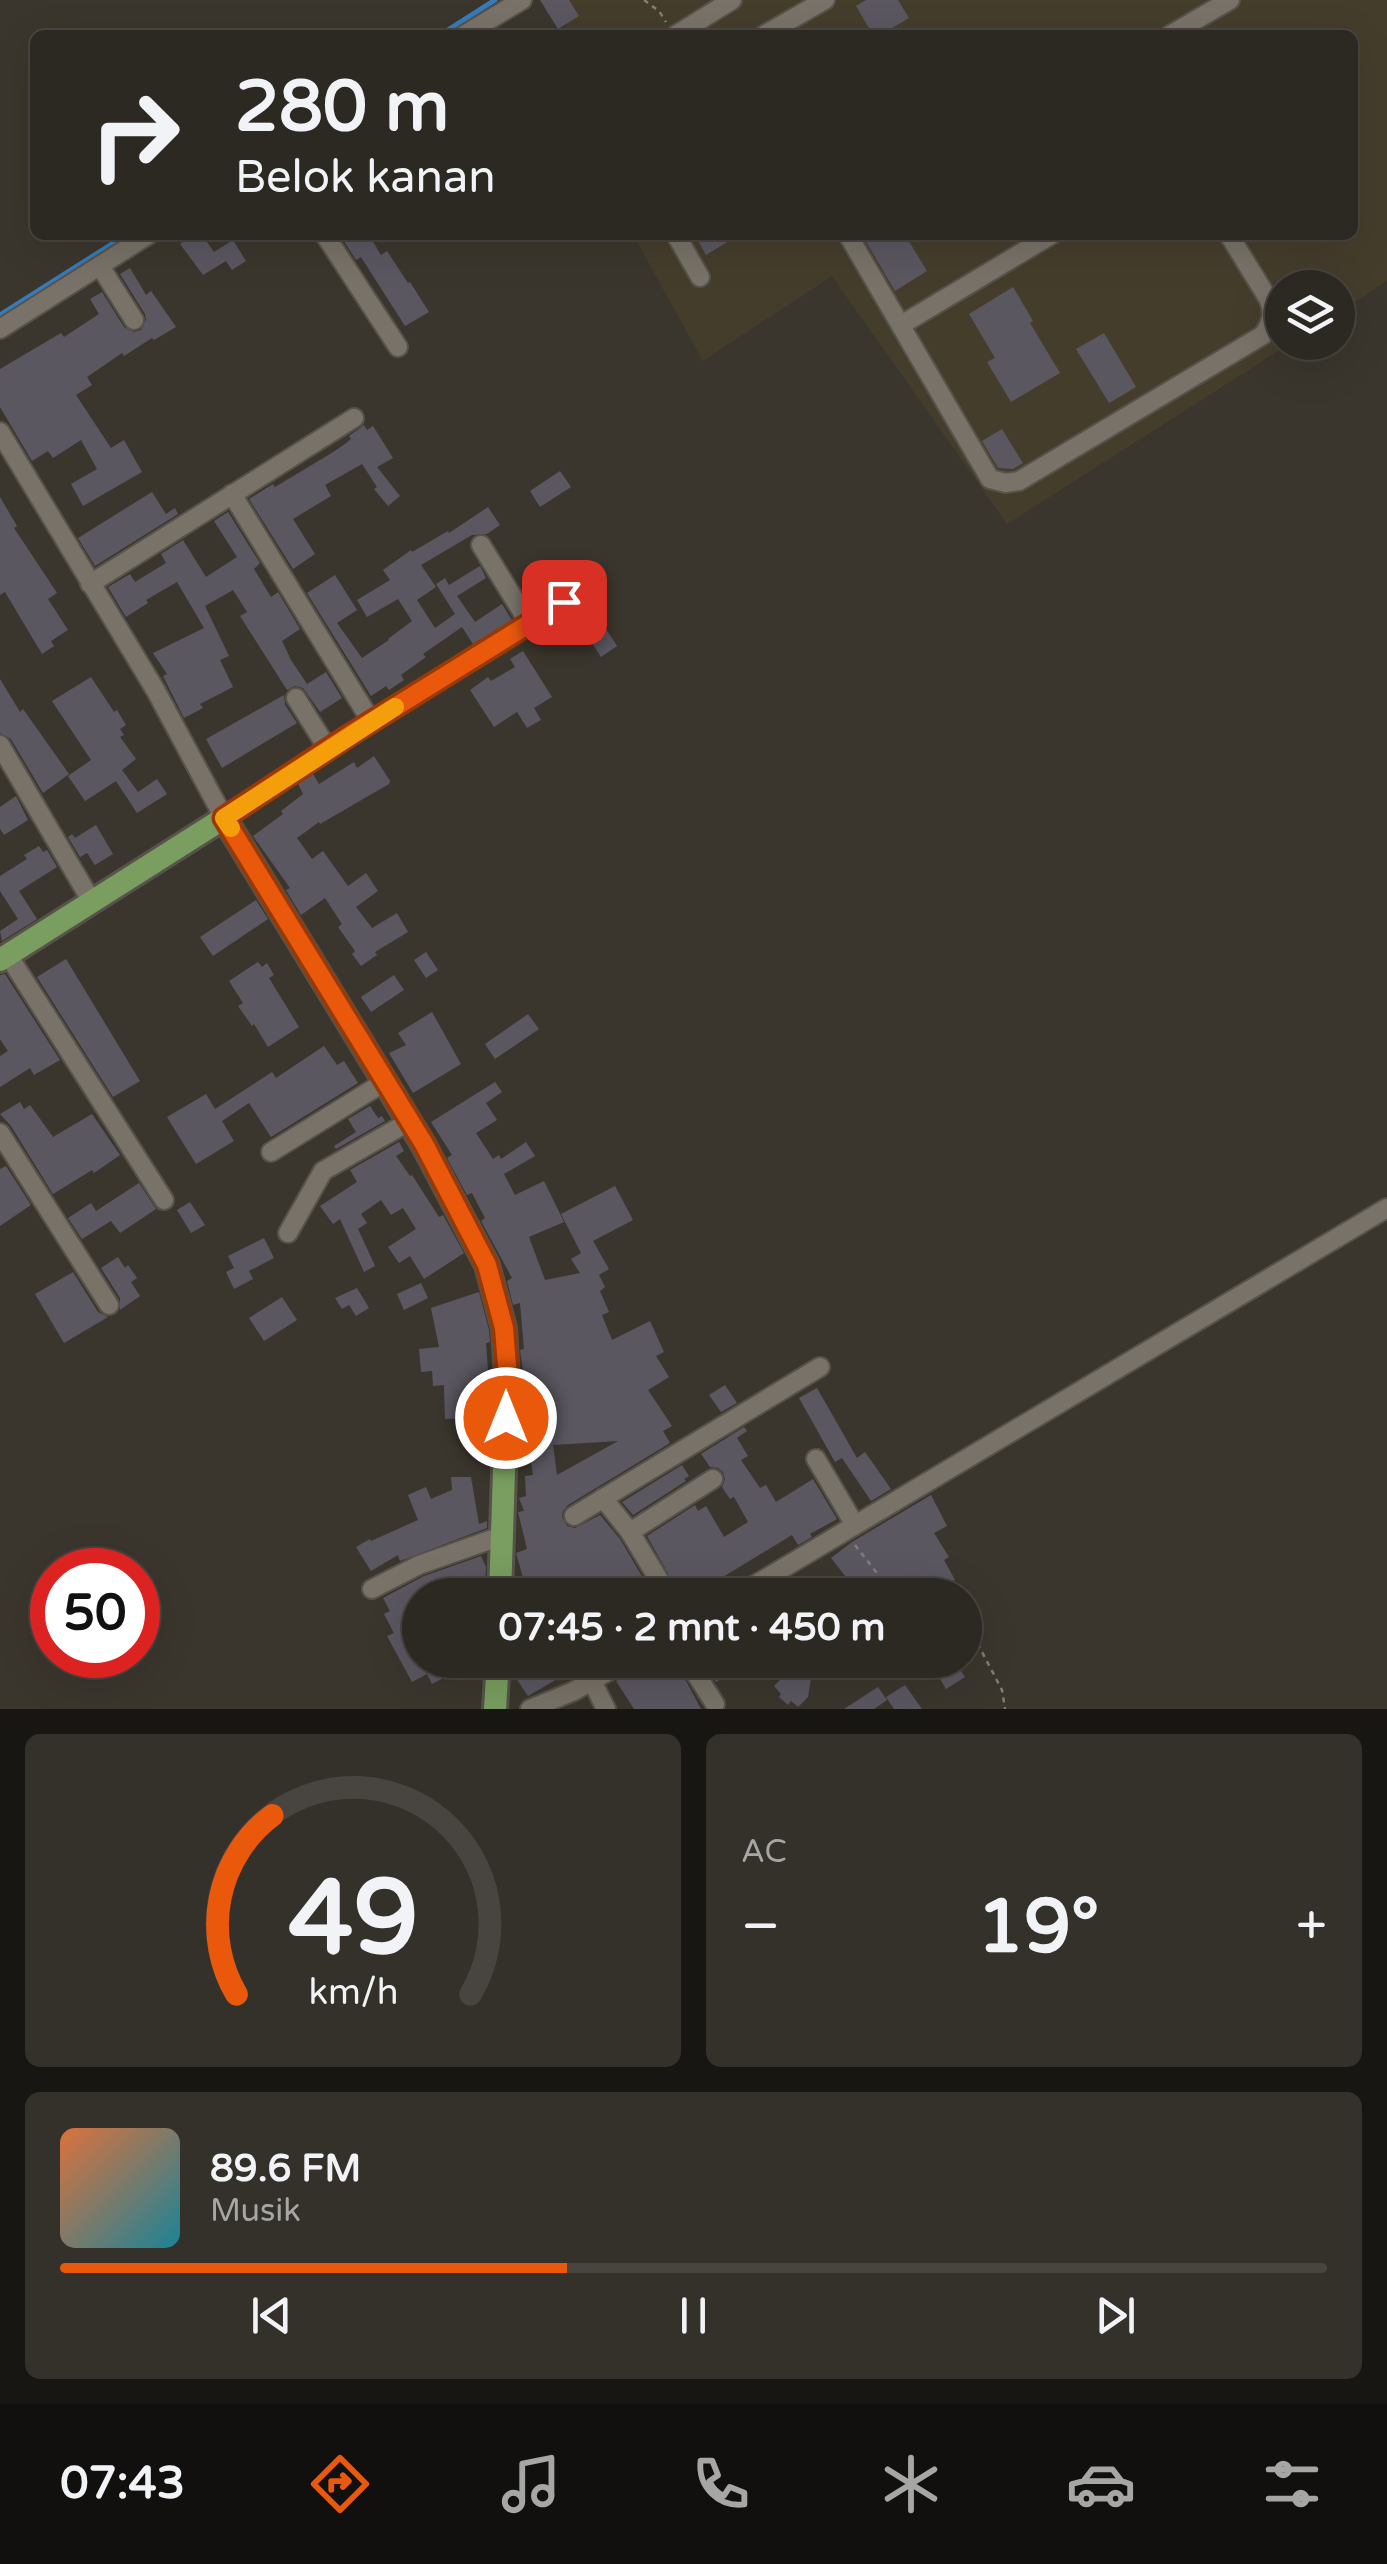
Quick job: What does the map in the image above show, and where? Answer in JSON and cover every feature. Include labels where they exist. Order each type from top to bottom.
[{"type":"main road","points":[[4,958],[224,818],[410,1121],[483,1256],[500,1306],[508,1379],[501,1578]]},
{"type":"main road","points":[[496,1709],[497,1678]]},
{"type":"street","points":[[472,30],[522,0]]},
{"type":"street","points":[[670,27],[732,0]]},
{"type":"street","points":[[773,30],[825,0]]},
{"type":"street","points":[[1179,30],[1230,0]]},
{"type":"street","points":[[0,329],[140,240]]},
{"type":"street","points":[[328,240],[398,347]]},
{"type":"street","points":[[679,240],[700,278]]},
{"type":"street","points":[[851,240],[990,479],[1006,483],[1020,481],[1263,335],[1273,311],[1232,240]]},
{"type":"street","points":[[901,325],[1043,240]]},
{"type":"street","points":[[100,266],[134,320]]},
{"type":"street","points":[[90,584],[354,418]]},
{"type":"street","points":[[0,432],[156,691],[224,818],[328,748],[564,602]]},
{"type":"street","points":[[232,494],[371,721]]},
{"type":"street","points":[[481,545],[529,623]]},
{"type":"street","points":[[296,698],[328,748]]},
{"type":"street","points":[[0,745],[92,902]]},
{"type":"street","points":[[4,958],[164,1200]]},
{"type":"street","points":[[272,1152],[386,1081]]},
{"type":"street","points":[[288,1233],[323,1171],[410,1121]]},
{"type":"street","points":[[0,1133],[109,1305]]},
{"type":"street","points":[[766,1578],[1387,1208]]},
{"type":"street","points":[[574,1516],[820,1367]]},
{"type":"street","points":[[816,1459],[850,1528]]},
{"type":"street","points":[[630,1532],[714,1479]]},
{"type":"street","points":[[603,1498],[630,1532],[658,1578]]},
{"type":"street","points":[[372,1589],[420,1565],[504,1534]]},
{"type":"street","points":[[530,1709],[597,1678]]},
{"type":"street","points":[[699,1678],[716,1704]]},
{"type":"street","points":[[592,1681],[606,1709]]},
{"type":"path","points":[[644,0],[659,11],[670,27]]},
{"type":"path","points":[[850,1528],[883,1578]]},
{"type":"path","points":[[982,1652],[1002,1690],[1005,1709]]},
{"type":"shaded area","points":[[570,0],[1387,0],[1387,281],[1355,302],[1355,270],[1265,270],[1265,360],[1007,524],[832,276],[703,361],[636,240],[1358,240],[1358,30],[566,30]]},
{"type":"building","points":[[540,0],[569,0],[579,16],[558,29]]},
{"type":"building","points":[[866,0],[898,0],[909,18],[889,30],[870,30],[856,6]]},
{"type":"building","points":[[186,240],[206,240],[214,252],[233,240],[246,261],[232,270],[226,261],[203,275],[180,244]]},
{"type":"building","points":[[343,240],[372,240],[381,255],[387,251],[429,312],[405,326],[361,257],[356,260]]},
{"type":"building","points":[[698,240],[731,240],[706,255]]},
{"type":"building","points":[[865,240],[908,240],[927,271],[895,291]]},
{"type":"building","points":[[130,268],[146,295],[151,291],[176,327],[124,356],[122,353],[87,377],[92,385],[76,395],[111,448],[124,440],[142,472],[83,506],[71,484],[97,469],[81,440],[53,458],[48,451],[32,461],[0,407],[0,369],[61,333],[64,337],[99,314],[90,299],[102,292],[124,327],[134,332],[141,330],[145,314],[120,274]]},
{"type":"building","points":[[1013,287],[1060,373],[1011,402],[987,362],[995,358],[969,314]]},
{"type":"building","points":[[1104,333],[1136,387],[1109,403],[1076,349]]},
{"type":"building","points":[[364,425],[367,430],[373,426],[393,458],[377,467],[400,496],[388,506],[362,464],[325,485],[331,496],[293,519],[315,554],[293,569],[249,499],[330,454]]},
{"type":"building","points":[[1002,429],[1023,463],[1013,469],[998,468],[982,441]]},
{"type":"building","points":[[560,471],[571,487],[540,507],[530,491]]},
{"type":"building","points":[[152,492],[166,514],[175,508],[178,514],[95,566],[78,538]]},
{"type":"building","points":[[0,497],[17,526],[14,528],[57,593],[48,599],[68,630],[51,641],[54,646],[42,654],[5,592],[0,595]]},
{"type":"building","points":[[488,507],[500,525],[487,534],[472,535],[421,565],[436,587],[417,600],[435,628],[455,614],[436,584],[445,578],[449,585],[480,566],[486,578],[457,596],[475,622],[502,604],[512,620],[473,644],[462,627],[423,654],[426,657],[401,675],[404,680],[371,696],[307,593],[335,575],[357,610],[337,623],[362,658],[412,621],[398,599],[367,617],[357,600],[390,580],[383,570],[411,550],[449,533]]},
{"type":"building","points":[[228,512],[260,563],[254,569],[271,597],[278,592],[300,629],[282,641],[291,660],[307,684],[326,672],[342,698],[320,712],[303,688],[287,690],[240,616],[247,612],[233,590],[205,606],[229,656],[220,660],[233,687],[200,704],[203,708],[184,718],[163,676],[167,674],[153,653],[204,628],[177,582],[126,617],[108,587],[130,574],[135,582],[166,563],[161,554],[183,540],[206,577],[237,557],[214,521]]},
{"type":"building","points":[[595,612],[617,646],[601,657],[579,623]]},
{"type":"building","points":[[523,651],[552,697],[534,708],[541,720],[527,728],[517,712],[494,727],[470,690],[488,677],[491,681],[515,667],[510,659]]},
{"type":"building","points":[[91,677],[126,725],[120,729],[124,735],[120,737],[136,759],[122,770],[138,792],[157,779],[167,794],[137,813],[116,781],[85,801],[68,776],[91,760],[52,701]]},
{"type":"building","points":[[0,679],[20,712],[23,709],[69,774],[43,793],[11,739],[0,733]]},
{"type":"building","points":[[284,695],[285,705],[297,723],[222,768],[206,739]]},
{"type":"building","points":[[374,756],[389,784],[297,838],[312,859],[323,851],[348,886],[366,873],[378,891],[356,907],[372,928],[397,913],[408,932],[375,952],[377,955],[361,966],[325,898],[301,915],[286,890],[290,888],[253,836],[303,794],[298,784],[313,774],[319,784],[354,762],[357,768]]},
{"type":"building","points":[[16,796],[28,820],[4,835],[0,829],[0,807]]},
{"type":"building","points":[[96,825],[113,854],[95,865],[87,853],[80,857],[68,837],[72,834],[75,838]]},
{"type":"building","points":[[39,846],[43,852],[47,850],[57,867],[19,891],[37,919],[2,941],[0,931],[18,919],[0,891],[0,876]]},
{"type":"building","points":[[256,900],[268,919],[213,956],[200,937]]},
{"type":"building","points":[[426,952],[438,970],[426,978],[414,960]]},
{"type":"building","points":[[66,959],[140,1081],[113,1097],[37,977]]},
{"type":"building","points":[[258,962],[262,967],[267,963],[274,975],[269,978],[299,1027],[268,1047],[238,1006],[243,1003],[229,981]]},
{"type":"building","points":[[5,974],[60,1060],[34,1075],[30,1068],[0,1087],[0,1056],[8,1051],[0,1039],[0,975]]},
{"type":"building","points":[[394,975],[404,990],[371,1012],[361,997]]},
{"type":"building","points":[[432,1012],[461,1064],[413,1093],[389,1053],[406,1045],[398,1033]]},
{"type":"building","points":[[528,1014],[539,1029],[495,1059],[485,1044]]},
{"type":"building","points":[[324,1046],[337,1065],[344,1061],[358,1083],[271,1137],[249,1103],[222,1121],[234,1141],[196,1164],[167,1117],[206,1094],[215,1109],[272,1072],[276,1078]]},
{"type":"building","points":[[495,1082],[502,1092],[486,1103],[497,1120],[476,1133],[493,1159],[499,1155],[501,1159],[526,1142],[535,1156],[504,1174],[515,1195],[544,1181],[564,1222],[529,1237],[545,1280],[580,1273],[571,1259],[581,1253],[561,1214],[615,1186],[633,1220],[593,1241],[609,1269],[599,1275],[605,1287],[600,1291],[609,1312],[602,1315],[612,1340],[650,1321],[664,1352],[656,1356],[669,1377],[648,1390],[672,1426],[663,1431],[670,1443],[568,1505],[562,1517],[567,1526],[575,1528],[600,1515],[643,1578],[523,1578],[516,1553],[527,1549],[518,1512],[524,1511],[519,1498],[526,1496],[525,1476],[533,1475],[529,1450],[521,1451],[520,1350],[524,1349],[520,1303],[513,1305],[507,1281],[512,1278],[481,1221],[485,1218],[472,1193],[467,1195],[447,1158],[452,1155],[431,1122]],"holes":[[[618,1441],[557,1475],[553,1445]]]},
{"type":"building","points":[[20,1102],[24,1109],[30,1105],[53,1137],[92,1114],[120,1155],[53,1194],[0,1114]]},
{"type":"building","points":[[370,1106],[385,1121],[336,1149],[334,1146],[356,1132],[348,1119]]},
{"type":"building","points":[[399,1142],[404,1151],[396,1156],[439,1217],[443,1215],[464,1253],[424,1279],[410,1256],[399,1263],[388,1247],[416,1229],[403,1208],[391,1215],[381,1200],[361,1214],[367,1223],[358,1229],[375,1266],[364,1272],[340,1219],[333,1224],[320,1206],[357,1182],[350,1170]]},
{"type":"building","points":[[6,1166],[31,1205],[0,1226],[0,1169]]},
{"type":"building","points":[[139,1183],[156,1209],[120,1233],[111,1221],[82,1239],[68,1218],[91,1203],[96,1211]]},
{"type":"building","points":[[190,1202],[205,1225],[191,1233],[177,1210]]},
{"type":"building","points":[[264,1238],[274,1258],[249,1271],[253,1279],[234,1289],[226,1272],[234,1268],[228,1256]]},
{"type":"building","points":[[118,1257],[137,1278],[131,1282],[140,1296],[120,1310],[120,1298],[101,1268]]},
{"type":"building","points":[[73,1272],[98,1312],[108,1317],[64,1343],[35,1294]]},
{"type":"building","points":[[421,1283],[428,1298],[404,1310],[397,1294]]},
{"type":"building","points":[[357,1288],[369,1308],[356,1316],[349,1305],[342,1309],[335,1298]]},
{"type":"building","points":[[479,1292],[490,1342],[486,1343],[492,1379],[490,1446],[481,1446],[481,1418],[445,1419],[444,1385],[433,1386],[432,1371],[421,1372],[419,1349],[439,1347],[431,1308]]},
{"type":"building","points":[[282,1297],[297,1320],[264,1341],[249,1318]]},
{"type":"building","points":[[725,1385],[737,1403],[721,1412],[709,1395]]},
{"type":"building","points":[[817,1388],[857,1458],[865,1452],[891,1489],[871,1501],[842,1458],[835,1462],[799,1398]]},
{"type":"building","points":[[744,1427],[747,1431],[737,1438],[748,1456],[741,1460],[760,1488],[766,1485],[776,1502],[813,1479],[837,1519],[798,1545],[792,1535],[721,1578],[670,1578],[647,1536],[695,1505],[698,1511],[706,1506],[724,1537],[748,1522],[734,1497],[730,1499],[722,1487],[723,1472],[710,1467],[701,1454]]},
{"type":"building","points":[[682,1465],[689,1476],[686,1481],[633,1515],[622,1502]]},
{"type":"building","points":[[451,1477],[471,1477],[479,1524],[487,1521],[487,1528],[400,1561],[398,1555],[371,1571],[356,1547],[418,1520],[408,1495],[426,1487],[431,1499],[452,1490]]},
{"type":"building","points":[[931,1495],[947,1526],[934,1533],[949,1557],[944,1560],[954,1578],[847,1578],[831,1558]]},
{"type":"building","points":[[481,1556],[486,1567],[485,1578],[420,1578]]},
{"type":"building","points":[[402,1588],[402,1664],[387,1636],[394,1633],[384,1614],[390,1611],[383,1598]]},
{"type":"building","points":[[516,1678],[559,1678],[528,1696]]},
{"type":"building","points":[[685,1678],[701,1709],[634,1709],[616,1681]]},
{"type":"building","points":[[782,1678],[811,1678],[808,1697],[798,1707],[791,1701],[788,1705],[774,1686]]},
{"type":"building","points":[[939,1678],[963,1678],[946,1689]]},
{"type":"building","points":[[905,1685],[922,1709],[894,1709],[886,1697]]},
{"type":"building","points":[[878,1687],[887,1700],[874,1709],[844,1709]]},
{"type":"waterway","points":[[448,30],[495,0]]},
{"type":"waterway","points":[[0,315],[118,240]]},
{"type":"slow traffic","points":[[231,828],[224,818],[395,707]]},
{"type":"route","points":[[506,1418],[504,1328],[487,1265],[424,1144],[224,818],[564,602]]}]
